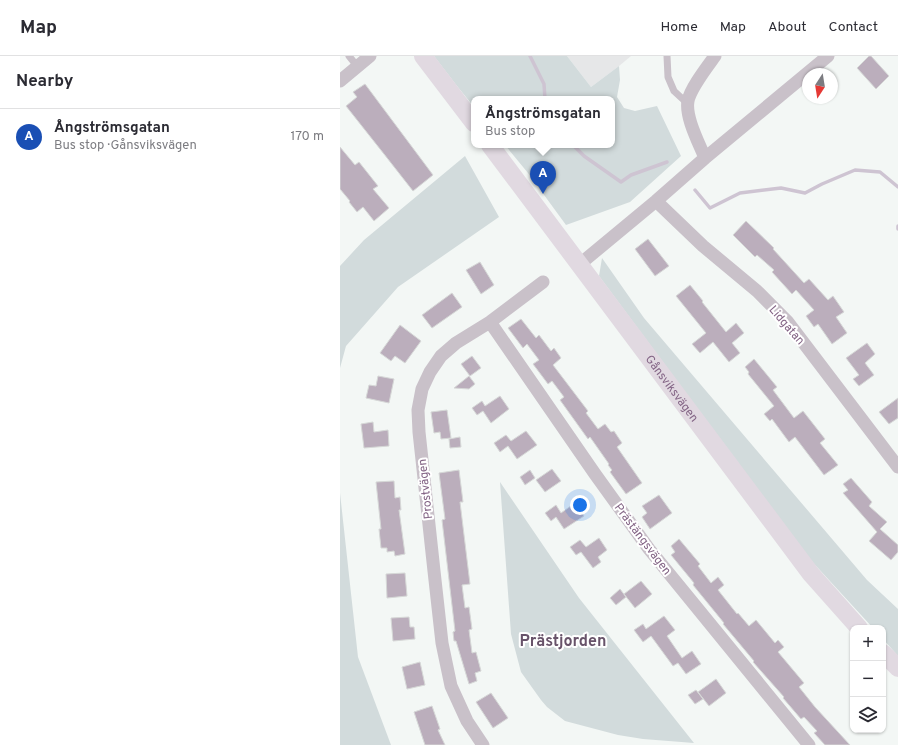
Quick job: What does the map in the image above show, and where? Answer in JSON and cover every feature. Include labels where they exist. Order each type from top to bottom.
[{"type":"main road","points":[[423,56],[471,119]]},
{"type":"main road","name":"Gånsviksvägen","points":[[492,148],[812,574],[856,625]]},
{"type":"main road","points":[[886,656],[898,668]]},
{"type":"street","points":[[340,81],[353,61],[370,56]]},
{"type":"street","points":[[705,158],[688,117],[687,103],[690,93],[715,56]]},
{"type":"street","points":[[580,264],[828,56]]},
{"type":"street","name":"Lidgatan","points":[[656,201],[787,321],[898,467]]},
{"type":"street","name":"Prostvägen","points":[[482,745],[467,721],[450,686],[430,541],[418,410],[422,389],[430,372],[441,356],[456,343],[490,322],[543,282]]},
{"type":"street","name":"Prästängsvägen","points":[[490,322],[595,474],[649,549],[809,745]]},
{"type":"lane","points":[[667,56],[668,77],[674,91],[687,103]]},
{"type":"shaded area","points":[[434,56],[567,56],[591,87],[619,66],[620,80],[617,97],[624,108],[635,111],[657,106],[681,156],[630,202],[566,225],[528,173],[507,148],[615,148],[615,96],[471,96],[471,103]]},
{"type":"shaded area","points":[[567,56],[631,56],[591,87]]},
{"type":"shaded area","points":[[465,156],[499,217],[398,287],[346,346],[340,368],[340,266],[364,240]]},
{"type":"shaded area","points":[[602,258],[644,318],[867,580],[898,609],[898,656],[886,642],[886,625],[870,625],[806,555],[599,276]]},
{"type":"shaded area","points":[[500,482],[579,598],[694,743],[643,739],[618,735],[565,721],[547,707],[541,700],[521,672],[511,634]]},
{"type":"shaded area","points":[[340,493],[358,657],[391,745],[340,745]]},
{"type":"building","points":[[869,56],[871,56],[889,76],[876,89],[857,68]]},
{"type":"building","points":[[365,84],[433,175],[413,191],[346,106],[357,97],[353,92]]},
{"type":"building","points":[[340,147],[355,165],[359,162],[378,186],[373,189],[389,208],[374,221],[363,207],[357,212],[340,189]]},
{"type":"building","points":[[746,221],[774,248],[773,249],[804,283],[809,279],[828,300],[833,296],[844,312],[836,317],[847,333],[832,344],[818,324],[814,327],[806,316],[814,310],[796,290],[792,294],[772,272],[774,270],[757,255],[755,257],[733,235]]},
{"type":"building","points":[[648,239],[669,266],[655,276],[635,249]]},
{"type":"building","points":[[480,262],[494,285],[481,294],[466,270]]},
{"type":"building","points":[[690,285],[726,332],[736,323],[744,333],[732,343],[740,353],[729,362],[713,342],[700,353],[692,344],[706,333],[676,296]]},
{"type":"building","points":[[452,293],[462,307],[432,328],[422,315]]},
{"type":"building","points":[[521,319],[536,338],[539,335],[551,351],[554,348],[561,358],[553,365],[588,411],[586,413],[598,429],[605,424],[611,432],[614,431],[622,443],[617,447],[642,483],[626,494],[610,472],[612,470],[608,465],[609,464],[590,437],[588,439],[560,400],[564,397],[552,381],[548,384],[533,364],[539,360],[527,344],[523,348],[508,328]]},
{"type":"building","points":[[400,325],[421,341],[405,363],[395,356],[391,361],[380,353]]},
{"type":"building","points":[[867,343],[875,354],[865,363],[874,375],[859,386],[853,379],[859,375],[846,358]]},
{"type":"building","points":[[472,356],[481,368],[470,376],[461,364]]},
{"type":"building","points":[[754,359],[777,387],[773,390],[794,418],[803,411],[825,439],[820,443],[838,465],[824,475],[795,437],[789,442],[772,419],[770,421],[764,414],[774,406],[748,374],[749,372],[745,367]]},
{"type":"building","points":[[378,376],[394,379],[389,403],[366,398],[369,385],[376,386]]},
{"type":"building","points":[[469,376],[475,384],[469,389],[454,388]]},
{"type":"building","points":[[500,396],[509,409],[491,423],[483,411],[477,415],[472,408],[482,401],[485,406]]},
{"type":"building","points":[[898,398],[898,418],[889,424],[879,412]]},
{"type":"building","points":[[447,410],[451,438],[441,439],[440,432],[434,433],[431,412]]},
{"type":"building","points":[[373,422],[374,432],[388,430],[389,446],[364,448],[361,424]]},
{"type":"building","points":[[526,431],[537,445],[517,459],[508,446],[500,452],[494,443],[506,435],[511,441]]},
{"type":"building","points":[[460,437],[461,447],[450,448],[449,439]]},
{"type":"building","points":[[552,469],[561,481],[545,492],[536,480]]},
{"type":"building","points":[[459,470],[463,502],[460,502],[470,584],[462,585],[465,608],[469,607],[472,629],[469,630],[472,653],[476,652],[481,671],[475,673],[477,681],[469,684],[456,641],[454,641],[453,632],[455,631],[442,520],[445,519],[439,473]]},
{"type":"building","points":[[530,470],[535,478],[525,485],[520,477]]},
{"type":"building","points":[[851,478],[872,502],[869,506],[887,522],[880,529],[898,545],[898,552],[891,560],[869,541],[877,532],[843,493],[848,490],[843,484]]},
{"type":"building","points":[[394,481],[395,498],[400,497],[401,510],[399,510],[405,554],[395,556],[394,551],[387,552],[387,548],[381,548],[379,529],[381,529],[376,482]]},
{"type":"building","points":[[659,495],[672,513],[650,529],[642,517],[647,513],[642,506]]},
{"type":"building","points":[[575,503],[584,516],[564,529],[556,517],[551,521],[545,513],[556,505],[561,513]]},
{"type":"building","points":[[599,538],[607,550],[598,557],[601,562],[593,568],[581,552],[576,555],[570,547],[580,540],[586,547]]},
{"type":"building","points":[[679,539],[700,564],[698,566],[711,583],[718,577],[724,585],[718,590],[737,614],[738,613],[749,626],[756,620],[775,643],[778,640],[784,647],[778,652],[804,683],[799,687],[850,745],[825,745],[814,733],[817,731],[804,717],[801,719],[753,662],[754,661],[723,624],[724,623],[693,585],[694,583],[671,555],[675,552],[671,546]]},
{"type":"building","points":[[405,573],[407,596],[387,598],[386,574]]},
{"type":"building","points":[[641,581],[652,594],[635,608],[624,594]]},
{"type":"building","points":[[620,589],[626,597],[616,605],[610,598]]},
{"type":"building","points":[[664,616],[675,630],[667,636],[682,658],[692,651],[701,664],[686,674],[678,663],[673,666],[651,636],[643,642],[634,630],[643,624],[646,629]]},
{"type":"building","points":[[409,617],[410,627],[414,627],[415,639],[393,641],[391,618]]},
{"type":"building","points":[[420,662],[425,685],[407,689],[402,667]]},
{"type":"building","points":[[716,679],[726,693],[709,706],[698,692]]},
{"type":"building","points":[[696,690],[703,699],[695,704],[688,695]]},
{"type":"building","points":[[491,693],[508,718],[493,728],[476,702]]},
{"type":"building","points":[[432,706],[440,729],[438,730],[445,745],[425,745],[414,712]]},
{"type":"waterway","points":[[530,56],[544,84],[545,96]]},
{"type":"waterway","points":[[576,148],[584,156],[621,182],[631,175],[667,162]]},
{"type":"waterway","points":[[695,190],[710,208],[740,193],[781,188],[805,193],[855,170],[880,172],[898,187]]},
{"type":"place","name":"Ångströmsgatan","points":[[543,194]]},
{"type":"district","name":"Prästjorden","points":[[563,640]]}]
